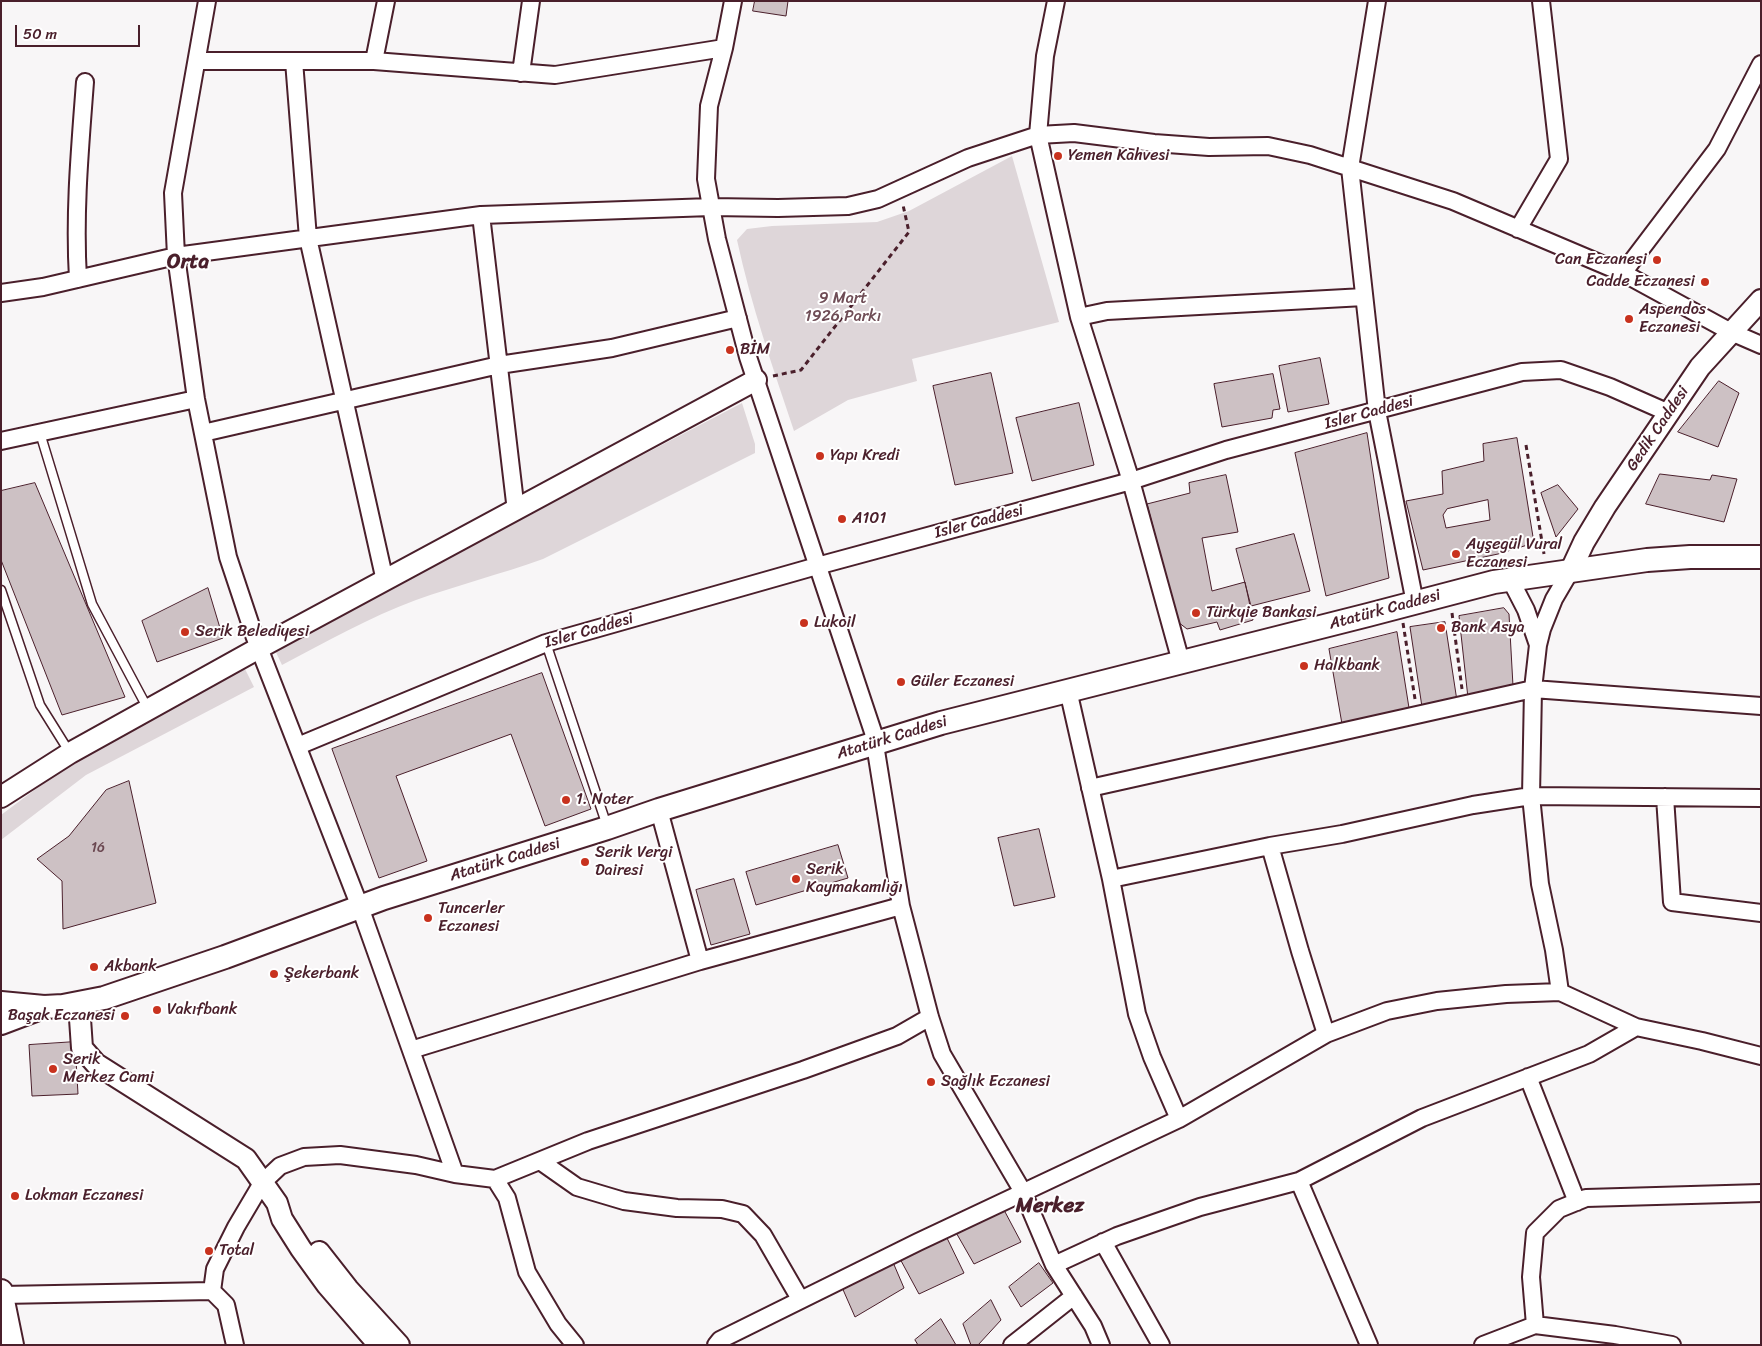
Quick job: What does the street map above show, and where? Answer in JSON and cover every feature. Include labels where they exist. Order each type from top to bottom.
[{"type":"main road","name":"Atatürk Caddesi","points":[[1,1003],[44,1007],[79,1004],[113,995],[392,896],[875,743],[965,716],[1450,593],[1510,579],[1570,570],[1690,557],[1761,557]]},
{"type":"main road","name":"Atatürk Caddesi","points":[[1,1023],[44,1007]]},
{"type":"main road","points":[[2,1293],[12,1345]]},
{"type":"street","points":[[207,1],[173,193],[176,256],[196,399],[228,558],[259,648],[360,907],[455,1174]]},
{"type":"street","points":[[374,61],[386,1]]},
{"type":"street","points":[[521,73],[531,1]]},
{"type":"street","points":[[733,1],[724,48],[709,106],[706,179],[717,239],[738,318],[756,380],[873,732],[901,906],[930,1017],[942,1054],[1022,1192],[1054,1264],[1093,1326],[1101,1345]]},
{"type":"street","points":[[1056,1],[1044,56],[1038,135],[1079,317],[1130,481],[1181,662]]},
{"type":"street","points":[[1376,1],[1350,168],[1377,411],[1408,605]]},
{"type":"street","points":[[1518,229],[1559,159],[1541,1]]},
{"type":"street","points":[[197,61],[374,61],[555,74],[724,48]]},
{"type":"street","points":[[294,61],[308,238],[385,580]]},
{"type":"street","points":[[1623,273],[1716,148],[1761,64]]},
{"type":"street","points":[[78,278],[76,237],[78,166],[85,82]]},
{"type":"street","points":[[1,293],[43,286],[176,256],[481,215],[711,207],[848,206],[878,199],[968,158],[1038,135],[1074,133],[1154,143],[1209,147],[1268,146],[1310,155],[1453,201],[1623,273],[1731,332],[1761,345]]},
{"type":"street","points":[[481,215],[516,511]]},
{"type":"street","points":[[1079,317],[1107,311],[1364,297]]},
{"type":"street","name":"Gedik Caddesi","points":[[1570,570],[1605,506],[1700,367],[1761,300]]},
{"type":"street","points":[[203,433],[499,366],[612,348],[738,318]]},
{"type":"street","name":"Isler Caddesi","points":[[298,746],[546,643],[817,566],[1130,481],[1226,450],[1522,372],[1561,370],[1610,387],[1669,413]]},
{"type":"street","points":[[1,797],[70,753],[259,648],[756,380]]},
{"type":"street","points":[[1,441],[196,399]]},
{"type":"street","points":[[1560,992],[1554,950],[1540,884],[1531,796],[1533,689],[1538,645],[1547,614],[1570,570]]},
{"type":"street","points":[[1510,579],[1526,610],[1538,645]]},
{"type":"street","points":[[1090,788],[1533,689],[1761,706]]},
{"type":"street","points":[[1068,690],[1111,879],[1137,1014],[1152,1057],[1179,1119]]},
{"type":"street","points":[[1111,879],[1270,846],[1342,834],[1473,806],[1531,796],[1761,798]]},
{"type":"street","points":[[1665,797],[1672,902],[1761,913]]},
{"type":"street","points":[[659,810],[700,961]]},
{"type":"street","points":[[1270,846],[1326,1034]]},
{"type":"street","points":[[412,1050],[700,961],[901,906]]},
{"type":"street","points":[[716,1345],[720,1340],[800,1299],[1179,1119],[1326,1034],[1387,1011],[1436,1001],[1506,994],[1560,992],[1636,1027],[1761,1056]]},
{"type":"street","points":[[79,1004],[82,1048],[96,1064],[246,1159],[277,1202],[294,1214],[310,1239],[348,1289],[399,1345]]},
{"type":"street","points":[[212,1291],[215,1269],[236,1227],[262,1183],[280,1166],[304,1157],[340,1155],[416,1165],[455,1174],[495,1180],[588,1141],[803,1070],[897,1036],[930,1017]]},
{"type":"street","points":[[1054,1264],[1117,1236],[1200,1207],[1299,1181],[1422,1118],[1590,1054],[1636,1027]]},
{"type":"street","points":[[1528,1077],[1577,1202]]},
{"type":"street","points":[[540,1161],[577,1186],[624,1201],[677,1208],[722,1210],[743,1214],[763,1235],[800,1299]]},
{"type":"street","points":[[495,1180],[507,1198],[527,1272],[558,1324],[575,1345]]},
{"type":"street","points":[[1299,1181],[1369,1345]]},
{"type":"street","points":[[1535,1325],[1531,1277],[1535,1233],[1559,1209],[1586,1198],[1761,1193]]},
{"type":"street","points":[[277,1202],[282,1219],[327,1286],[379,1345]]},
{"type":"street","points":[[1103,1242],[1161,1345]]},
{"type":"street","points":[[2,1293],[212,1291],[226,1305],[235,1345]]},
{"type":"street","points":[[1012,1345],[1074,1296]]},
{"type":"street","points":[[1483,1345],[1535,1325],[1672,1345]]},
{"type":"lane","points":[[40,433],[92,604],[148,710]]},
{"type":"lane","points":[[1,590],[40,705],[70,753]]},
{"type":"lane","points":[[546,643],[607,828]]},
{"type":"path","points":[[756,380],[801,370],[909,232],[900,189]]},
{"type":"path","points":[[1526,446],[1544,554]]},
{"type":"path","points":[[1450,593],[1464,704]]},
{"type":"path","points":[[1408,605],[1417,714]]},
{"type":"green space","name":"9 Mart 1926 Parkı","points":[[1012,156],[1059,322],[912,359],[917,381],[848,400],[794,431],[770,360],[737,240],[747,229],[772,226],[877,222],[909,211]]},
{"type":"green space","points":[[742,403],[755,444],[755,453],[543,559],[399,607],[348,630],[282,665],[274,648]]},
{"type":"green space","points":[[245,669],[254,687],[86,775],[1,840],[1,815],[72,762],[97,746]]},
{"type":"building","points":[[755,1],[788,1],[786,16],[753,11]]},
{"type":"building","points":[[1320,358],[1329,404],[1288,412],[1279,366]]},
{"type":"building","points":[[991,373],[1013,473],[955,485],[933,386]]},
{"type":"building","points":[[1273,374],[1280,409],[1273,410],[1272,418],[1222,427],[1214,384]]},
{"type":"building","points":[[1719,381],[1739,393],[1718,447],[1678,432]]},
{"type":"building","points":[[1079,403],[1094,465],[1032,481],[1016,418]]},
{"type":"building","points":[[1367,433],[1389,578],[1326,596],[1295,453]]},
{"type":"building","points":[[1517,438],[1534,543],[1498,554],[1423,570],[1406,501],[1443,494],[1442,471],[1484,461],[1483,444]],"holes":[[[1488,500],[1490,520],[1446,528],[1443,515],[1447,509]]]},
{"type":"building","points":[[1660,474],[1710,480],[1712,475],[1737,479],[1724,522],[1646,504]]},
{"type":"building","points":[[1226,475],[1238,532],[1202,538],[1212,591],[1245,582],[1253,620],[1220,630],[1217,622],[1187,629],[1178,622],[1147,504],[1190,493],[1189,483]]},
{"type":"building","points":[[35,483],[125,697],[62,715],[1,560],[1,491]]},
{"type":"building","points":[[1558,485],[1578,509],[1556,537],[1541,493]]},
{"type":"building","points":[[1294,534],[1310,591],[1251,606],[1236,549]]},
{"type":"building","points":[[208,588],[223,638],[157,662],[142,621]]},
{"type":"building","points":[[1504,608],[1509,614],[1513,686],[1468,698],[1459,616]]},
{"type":"building","points":[[1445,622],[1457,701],[1422,707],[1410,627]]},
{"type":"building","points":[[1397,632],[1409,708],[1342,724],[1329,649]]},
{"type":"building","points":[[542,673],[591,809],[545,826],[511,734],[396,776],[427,861],[379,878],[332,749]]},
{"type":"building","points":[[129,781],[156,903],[63,929],[62,881],[37,859],[69,836],[106,790]]},
{"type":"building","points":[[1039,829],[1055,897],[1014,906],[998,838]]},
{"type":"building","points":[[838,845],[848,878],[756,905],[746,872]]},
{"type":"building","points":[[734,879],[750,934],[711,945],[696,890]]},
{"type":"building","name":"Serik Merkez Cami","points":[[75,1042],[78,1094],[32,1096],[29,1045]]},
{"type":"building","points":[[1004,1210],[1021,1242],[974,1264],[954,1229]]},
{"type":"building","points":[[946,1236],[964,1273],[919,1294],[899,1257]]},
{"type":"building","points":[[892,1260],[904,1288],[855,1317],[841,1285]]},
{"type":"building","points":[[1039,1263],[1053,1283],[1021,1307],[1009,1287]]},
{"type":"building","points":[[991,1300],[1001,1320],[978,1345],[971,1345],[963,1324]]},
{"type":"building","points":[[941,1319],[956,1345],[918,1345],[915,1340]]},
{"type":"place","name":"Yemen Kahvesi","points":[[1058,156]]},
{"type":"place","name":"Can Eczanesi","points":[[1657,260]]},
{"type":"place","name":"Cadde Eczanesi","points":[[1705,282]]},
{"type":"place","name":"Aspendos Eczanesi","points":[[1629,319]]},
{"type":"place","name":"BİM","points":[[730,350]]},
{"type":"place","name":"Yapı Kredi","points":[[820,456]]},
{"type":"place","name":"A101","points":[[842,519]]},
{"type":"place","name":"Ayşegül Vural Eczanesi","points":[[1456,554]]},
{"type":"place","name":"Türkyie Bankasi","points":[[1196,613]]},
{"type":"place","name":"Lukoil","points":[[804,623]]},
{"type":"place","name":"Bank Asya","points":[[1441,628]]},
{"type":"place","name":"Serik Belediyesi","points":[[185,632]]},
{"type":"place","name":"Halkbank","points":[[1304,666]]},
{"type":"place","name":"Güler Eczanesi","points":[[901,682]]},
{"type":"place","name":"1. Noter","points":[[566,800]]},
{"type":"place","name":"Serik Vergi Dairesi","points":[[585,862]]},
{"type":"place","name":"Serik Kaymakamlığı","points":[[796,879]]},
{"type":"place","name":"Tuncerler Eczanesi","points":[[428,918]]},
{"type":"place","name":"Akbank","points":[[94,967]]},
{"type":"place","name":"Şekerbank","points":[[274,974]]},
{"type":"place","name":"Vakıfbank","points":[[157,1010]]},
{"type":"place","name":"Başak Eczanesi","points":[[125,1016]]},
{"type":"place","name":"Serik Merkez Cami","points":[[53,1069]]},
{"type":"place","name":"Sağlık Eczanesi","points":[[931,1082]]},
{"type":"place","name":"Lokman Eczanesi","points":[[15,1196]]},
{"type":"place","name":"Total","points":[[209,1251]]},
{"type":"district","name":"Orta","points":[[188,263]]},
{"type":"district","name":"Merkez","points":[[1050,1207]]}]
